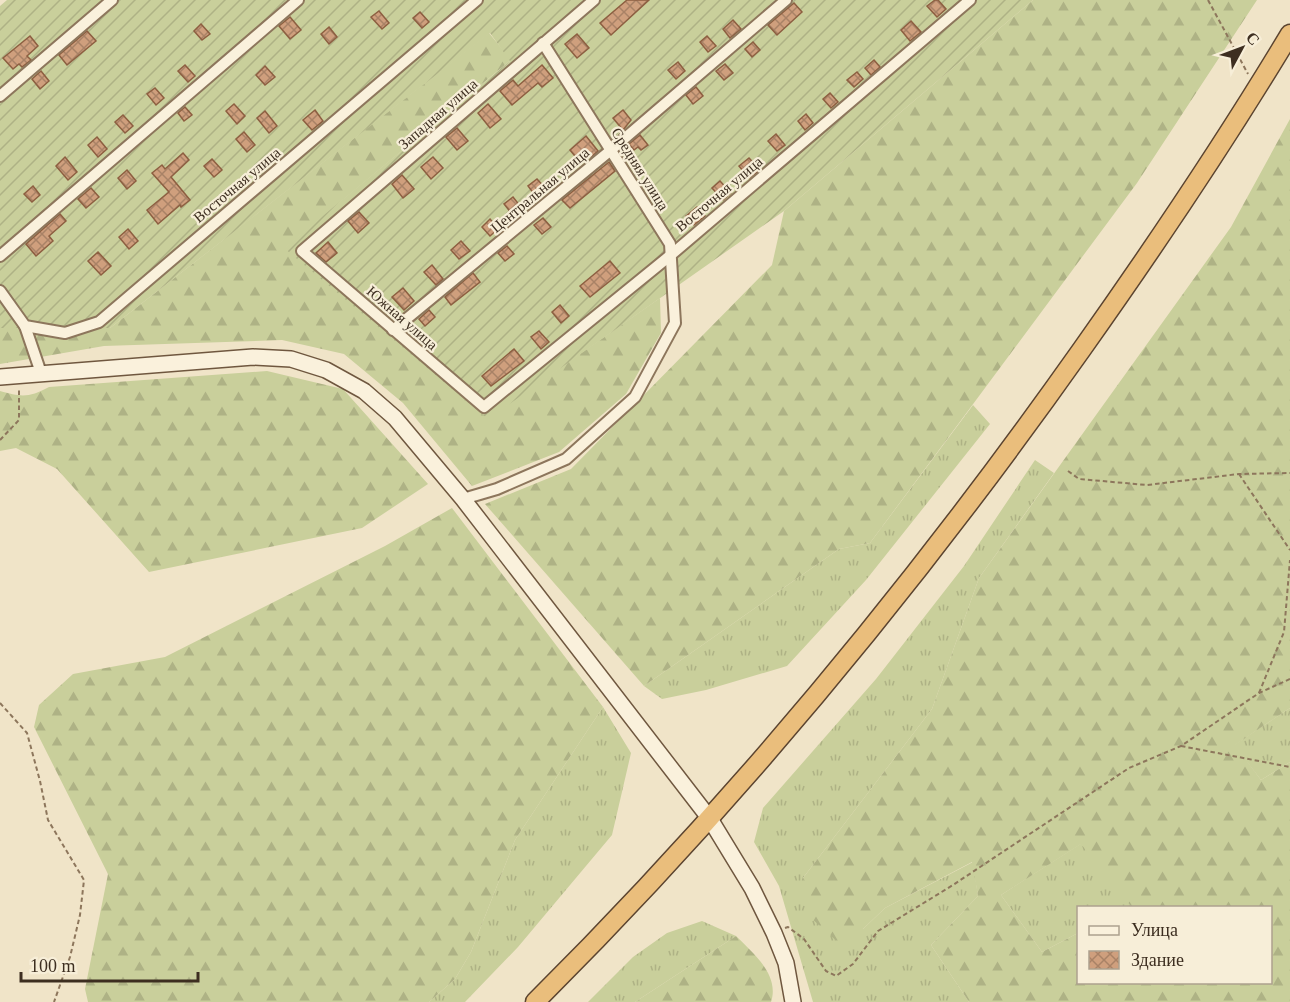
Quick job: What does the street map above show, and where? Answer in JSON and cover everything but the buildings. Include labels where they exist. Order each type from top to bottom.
[{"type":"highway","points":[[536,1002],[710,819],[782,738],[893,602],[1006,455],[1182,207],[1290,34]]},
{"type":"main road","points":[[0,377],[253,357],[291,359],[326,370],[364,391],[394,418],[463,499],[710,819],[752,888],[774,933],[786,963],[793,1002]]},
{"type":"street","points":[[0,96],[112,0]]},
{"type":"street","points":[[0,255],[298,0]]},
{"type":"street","name":"Восточная улица","points":[[25,326],[65,333],[99,322],[477,0]]},
{"type":"street","name":"Западная улица","points":[[302,251],[594,0]]},
{"type":"street","name":"Центральная улица","points":[[393,330],[611,150],[786,0]]},
{"type":"street","name":"Восточная улица","points":[[484,407],[672,254],[970,0]]},
{"type":"street","name":"Средняя улица","points":[[463,499],[497,489],[566,459],[635,397],[675,323],[670,244],[543,43]]},
{"type":"street","name":"Южная улица","points":[[302,251],[484,407]]},
{"type":"street","points":[[0,291],[25,326],[41,373]]},
{"type":"path","points":[[1208,0],[1257,90]]},
{"type":"path","points":[[0,440],[19,420],[19,375]]},
{"type":"path","points":[[1068,471],[1079,479],[1147,485],[1239,474],[1290,473]]},
{"type":"path","points":[[1239,474],[1290,550]]},
{"type":"path","points":[[1259,693],[1284,632],[1290,560]]},
{"type":"path","points":[[774,933],[788,927],[804,939],[826,971],[836,976],[853,964],[878,931],[1129,768],[1181,746],[1259,693],[1290,679]]},
{"type":"path","points":[[0,703],[27,733],[48,820],[84,880],[80,915],[70,957],[54,1002]]},
{"type":"path","points":[[1181,746],[1290,767]]},
{"type":"green space","points":[[7,0],[1033,0],[784,211],[488,419],[284,248],[510,61],[490,33],[110,328],[0,328],[0,6]]},
{"type":"green space","points":[[1033,0],[1257,0],[1137,183],[870,543],[839,549],[644,686],[485,504],[571,469],[772,265],[784,211]]},
{"type":"green space","points":[[489,33],[511,60],[285,248],[488,418],[660,298],[661,333],[626,394],[559,452],[472,486],[403,403],[344,354],[282,340],[104,346],[0,364],[0,328],[110,328]]},
{"type":"green space","points":[[1290,119],[1290,708],[1235,745],[1261,780],[1290,762],[1290,1002],[969,1002],[931,945],[978,896],[972,862],[885,908],[863,929],[841,945],[810,917],[803,878],[932,709],[979,578],[1231,227]]},
{"type":"green space","points":[[267,371],[343,389],[428,484],[362,528],[149,572],[57,469],[16,448],[0,451],[0,391],[25,395],[49,387]]},
{"type":"green space","points":[[973,405],[990,424],[866,580],[787,666],[706,690],[662,699],[644,686],[839,549],[870,543]]},
{"type":"green space","points":[[1035,460],[1054,473],[979,578],[932,709],[803,878],[863,929],[885,908],[973,862],[978,896],[931,945],[969,1002],[813,1002],[779,886],[754,842],[763,808],[876,679],[964,566]]},
{"type":"green space","points":[[452,508],[603,707],[515,840],[471,952],[455,979],[429,1002],[88,1002],[85,989],[108,874],[34,727],[39,705],[73,674],[165,657],[385,546]]},
{"type":"green space","points":[[603,707],[631,753],[612,835],[518,947],[465,1002],[429,1002],[455,979],[471,952],[515,840]]},
{"type":"green space","points":[[1290,708],[1290,762],[1261,780],[1234,745]]},
{"type":"green space","points":[[1082,843],[1131,905],[1077,906],[1077,934],[1042,952],[1001,895]]},
{"type":"green space","points":[[702,921],[736,936],[635,1002],[588,1002],[633,957],[667,933]]},
{"type":"green space","points":[[736,936],[757,957],[768,974],[773,992],[771,1002],[635,1002]]}]
